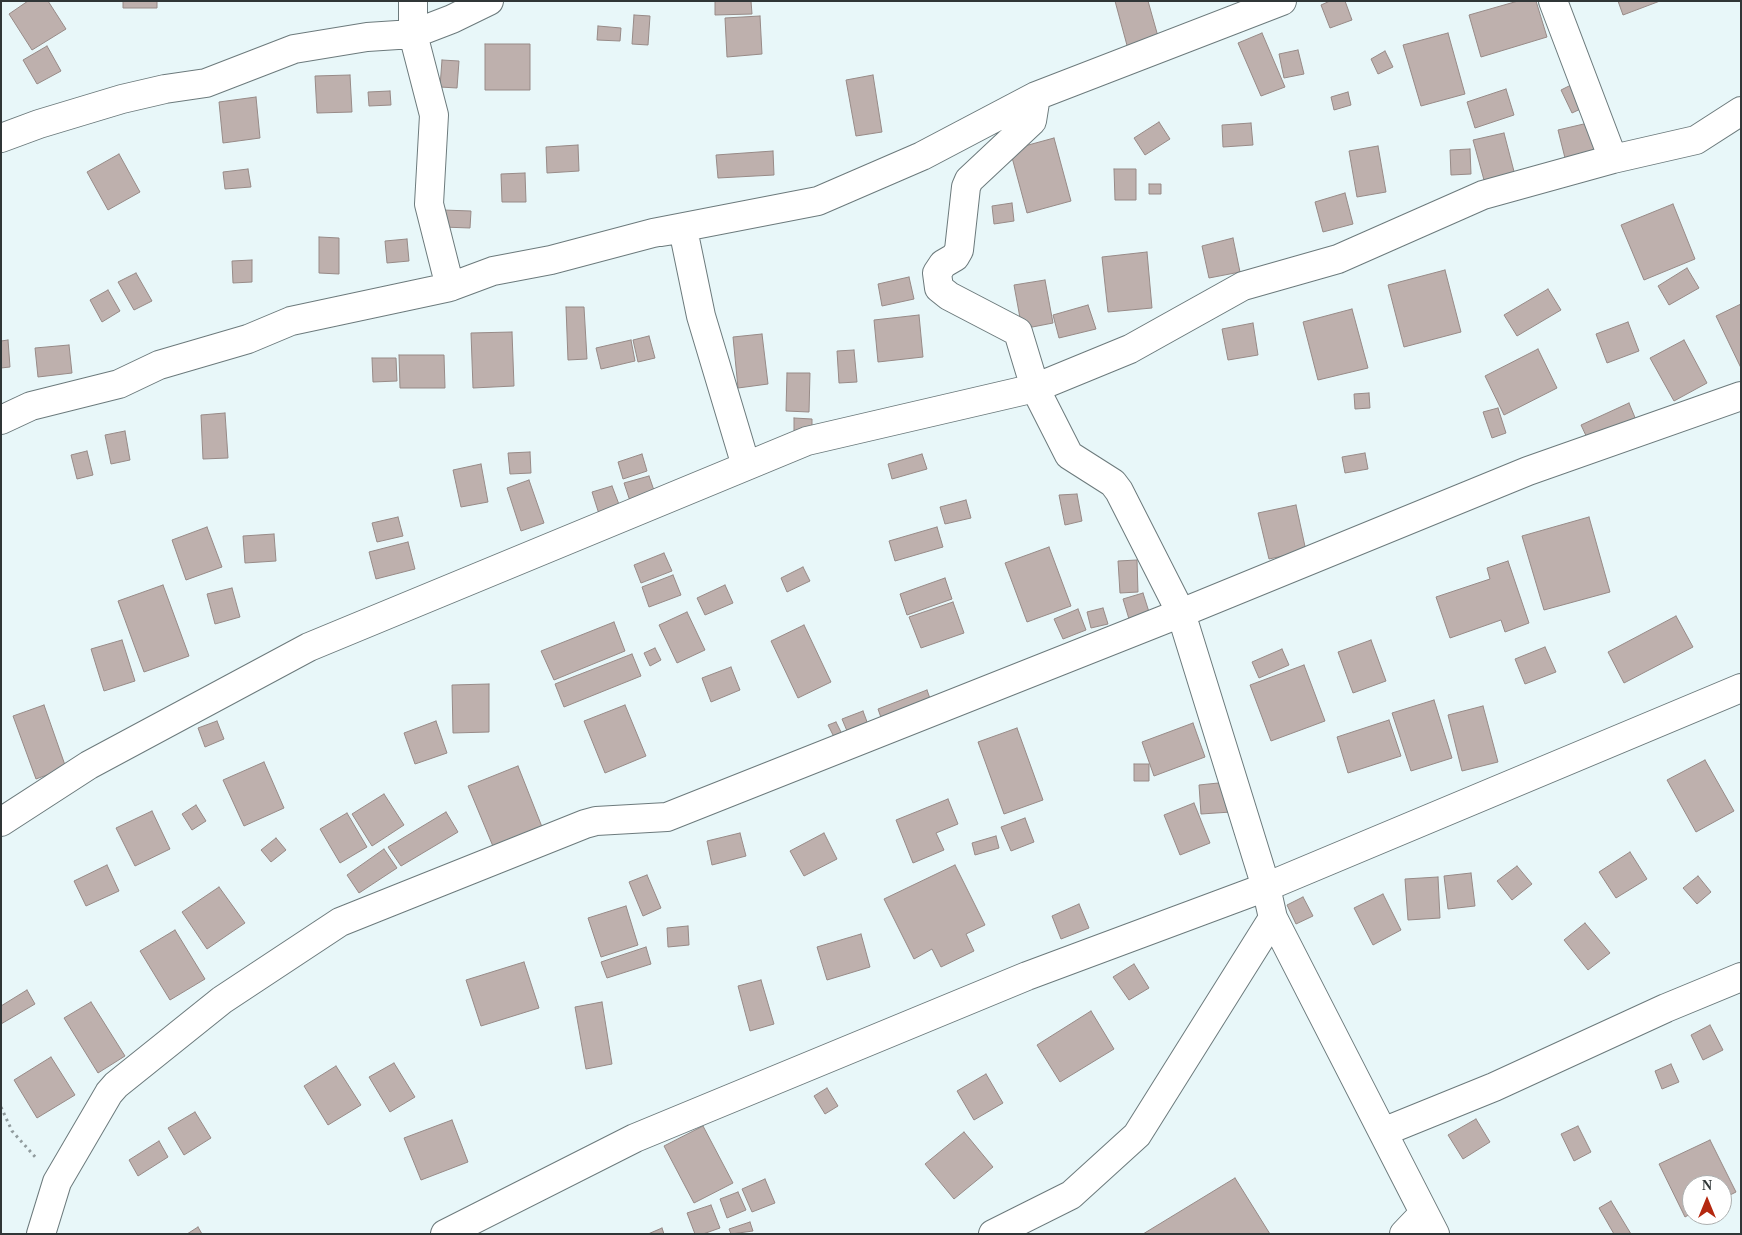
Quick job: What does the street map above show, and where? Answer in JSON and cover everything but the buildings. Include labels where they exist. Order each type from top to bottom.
[{"type":"street","points":[[412,1],[413,34],[434,115],[429,204],[450,287]]},
{"type":"street","points":[[1,138],[39,124],[122,99],[165,89],[206,84],[294,49],[366,37],[413,34],[452,19],[489,1]]},
{"type":"street","points":[[1,420],[31,406],[119,384],[158,365],[248,339],[291,321],[450,287],[493,271],[551,260],[652,233],[818,200],[922,156],[1036,96],[1282,1]]},
{"type":"street","points":[[1552,1],[1613,159]]},
{"type":"street","points":[[1036,96],[1032,121],[969,180],[966,187],[959,250],[955,256],[943,264],[937,273],[939,288],[949,296],[1018,332],[1035,388],[1068,456],[1113,483],[1120,491],[1181,613],[1266,887],[1273,918],[1430,1223],[1404,1234]]},
{"type":"street","points":[[1,822],[89,765],[309,647],[746,466],[826,435],[1035,388],[1130,349],[1243,286],[1338,259],[1483,195],[1613,159],[1696,140],[1741,111]]},
{"type":"street","points":[[652,233],[680,229],[684,234],[701,316],[746,466]]},
{"type":"street","points":[[41,1234],[57,1182],[109,1093],[116,1085],[222,1000],[340,922],[585,824],[596,821],[667,816],[1181,613],[1528,471],[1741,396]]},
{"type":"street","points":[[445,1234],[635,1138],[1028,976],[1266,887],[1741,688]]},
{"type":"street","points":[[993,1234],[1071,1195],[1137,1135],[1273,918]]},
{"type":"street","points":[[1383,1132],[1494,1087],[1666,1008],[1741,977]]},
{"type":"path","points":[[1,1107],[12,1131],[57,1182]]}]
